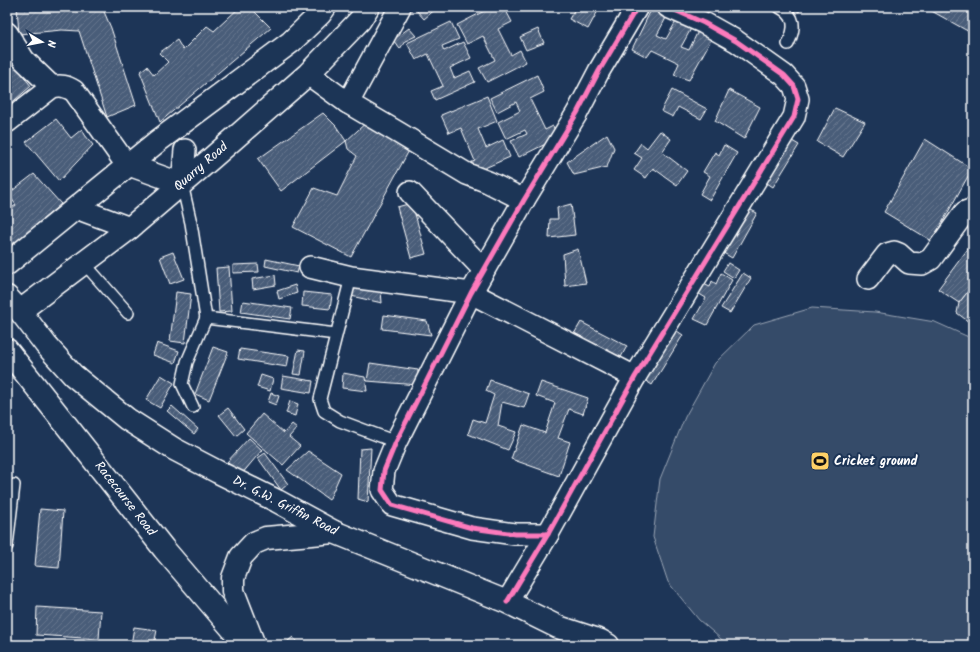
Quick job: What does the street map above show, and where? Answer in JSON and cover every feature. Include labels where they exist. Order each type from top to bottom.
[{"type":"main road","points":[[7,264],[158,141],[291,42],[320,14],[325,7]]},
{"type":"main road","name":"Quarry Road","points":[[13,304],[84,263],[130,228],[308,74],[360,20],[368,7]]},
{"type":"main road","name":"Dr. G.W. Griffin Road","points":[[13,304],[46,345],[73,375],[127,419],[174,449],[277,501],[334,532],[507,602],[558,627],[601,641],[608,645]]},
{"type":"main road","name":"Racecourse Road","points":[[7,350],[164,549],[246,645]]},
{"type":"main road","points":[[254,645],[233,591],[233,578],[241,557],[254,543],[266,538],[334,532]]},
{"type":"main road","points":[[558,627],[577,645]]},
{"type":"street","points":[[348,103],[400,7]]},
{"type":"street","points":[[548,534],[515,534],[472,528],[392,505],[382,490],[384,471],[396,442],[471,292],[524,200],[577,114],[599,71],[637,7]]},
{"type":"street","points":[[507,602],[548,534],[635,377],[794,117],[798,99],[794,86],[784,75],[742,45],[704,23],[668,7]]},
{"type":"street","points":[[7,33],[24,60],[52,87]]},
{"type":"street","points":[[308,74],[348,103],[467,174],[488,182],[524,200]]},
{"type":"street","points":[[7,122],[52,87],[59,85],[74,91],[121,157],[129,165],[182,184],[185,150]]},
{"type":"street","points":[[158,141],[212,158]]},
{"type":"street","points":[[410,192],[484,270]]},
{"type":"street","points":[[76,208],[130,228]]},
{"type":"street","points":[[868,280],[887,254],[894,252],[899,254],[909,263],[922,264],[931,259],[965,212],[973,209]]},
{"type":"street","points":[[310,267],[351,277],[471,292],[635,377]]},
{"type":"lane","points":[[779,7],[787,11],[792,21],[792,36],[788,44]]},
{"type":"lane","points":[[182,184],[191,223],[206,318],[187,362],[182,384],[192,406]]},
{"type":"lane","points":[[84,263],[128,313]]},
{"type":"lane","points":[[351,277],[320,399],[324,411],[340,421],[396,442]]},
{"type":"lane","points":[[206,318],[336,334]]},
{"type":"lane","points":[[7,546],[14,485]]},
{"type":"shaded area","name":"Cricket ground","points":[[812,308],[875,312],[935,322],[973,339],[973,645],[728,645],[699,620],[668,582],[653,537],[660,479],[685,417],[715,363],[754,325]]},
{"type":"building","points":[[17,7],[102,7],[111,28],[136,105],[107,117],[79,31],[62,30],[19,34]]},
{"type":"building","points":[[240,7],[250,7],[271,28],[160,122],[140,72],[147,66],[154,75],[168,62],[159,53],[177,40],[183,50],[207,26],[214,31]]},
{"type":"building","points":[[419,7],[438,7],[424,19],[416,10]]},
{"type":"building","points":[[492,7],[504,7],[512,22],[498,29],[511,55],[520,50],[526,62],[487,82],[479,68],[495,60],[483,36],[467,44],[457,25]]},
{"type":"building","points":[[576,7],[600,7],[588,29],[569,19]]},
{"type":"building","points":[[790,7],[801,7],[799,12]]},
{"type":"building","points":[[928,7],[973,7],[973,34],[928,9]]},
{"type":"building","points":[[652,8],[667,16],[657,35],[666,39],[678,18],[693,25],[681,47],[689,50],[698,31],[711,40],[689,80],[674,75],[679,63],[652,50],[647,57],[632,49]]},
{"type":"building","points":[[451,22],[459,39],[442,46],[444,51],[463,42],[471,58],[450,68],[454,78],[470,71],[475,82],[435,100],[431,91],[443,86],[428,54],[416,60],[407,43]]},
{"type":"building","points":[[409,28],[416,36],[405,41],[400,49],[393,40]]},
{"type":"building","points":[[538,29],[544,43],[526,50],[520,37]]},
{"type":"building","points":[[7,54],[31,86],[7,107]]},
{"type":"building","points":[[537,75],[544,92],[530,99],[545,130],[553,126],[558,138],[519,157],[511,141],[527,134],[525,130],[506,139],[498,122],[520,111],[516,102],[497,112],[490,98]]},
{"type":"building","points":[[672,90],[707,109],[701,119],[678,107],[673,117],[661,111]]},
{"type":"building","points":[[729,90],[760,107],[744,139],[715,121]]},
{"type":"building","points":[[487,96],[497,121],[478,129],[486,148],[503,140],[510,157],[471,174],[467,164],[475,161],[461,128],[449,133],[441,115]]},
{"type":"building","points":[[835,108],[865,122],[843,157],[817,142]]},
{"type":"building","points":[[323,113],[336,126],[346,141],[281,191],[258,159]]},
{"type":"building","points":[[56,119],[71,138],[82,129],[93,145],[59,181],[26,142]]},
{"type":"building","points":[[369,120],[412,145],[351,257],[293,227],[314,188],[337,196],[357,156],[348,149],[346,141]]},
{"type":"building","points":[[660,131],[671,139],[662,152],[687,171],[677,185],[653,168],[646,178],[634,170],[642,158],[634,153],[641,143],[647,148]]},
{"type":"building","points":[[607,134],[614,148],[607,167],[574,175],[567,162]]},
{"type":"building","points":[[787,138],[799,145],[773,187],[761,179]]},
{"type":"building","points":[[925,139],[972,169],[932,241],[884,212]]},
{"type":"building","points":[[724,145],[737,153],[710,200],[700,194],[710,176],[703,172],[715,152],[719,155]]},
{"type":"building","points":[[34,174],[61,204],[7,250],[7,211],[16,205],[8,194]]},
{"type":"building","points":[[412,203],[426,254],[411,258],[397,207]]},
{"type":"building","points":[[571,204],[575,235],[549,238],[550,219],[558,219],[557,208]]},
{"type":"building","points":[[745,207],[757,213],[732,258],[720,251]]},
{"type":"building","points":[[973,242],[973,285],[959,303],[938,289]]},
{"type":"building","points":[[578,249],[586,283],[565,286],[563,254]]},
{"type":"building","points":[[173,252],[184,279],[170,284],[160,257]]},
{"type":"building","points":[[266,259],[299,266],[297,273],[265,266]]},
{"type":"building","points":[[728,263],[739,270],[734,278],[723,271]]},
{"type":"building","points":[[258,264],[259,272],[233,273],[233,265]]},
{"type":"building","points":[[229,267],[232,311],[219,312],[216,268]]},
{"type":"building","points":[[721,273],[732,280],[707,325],[694,319],[706,298],[696,292],[701,283],[710,287],[712,281],[716,284]]},
{"type":"building","points":[[743,273],[751,278],[730,313],[721,308]]},
{"type":"building","points":[[275,275],[276,285],[253,289],[252,279]]},
{"type":"building","points":[[295,285],[297,293],[279,299],[277,291]]},
{"type":"building","points":[[352,285],[381,290],[382,303],[351,296]]},
{"type":"building","points":[[973,285],[973,325],[957,313],[959,303]]},
{"type":"building","points":[[176,292],[191,294],[185,343],[170,341]]},
{"type":"building","points":[[303,292],[332,295],[330,309],[302,306]]},
{"type":"building","points":[[243,301],[292,308],[290,319],[241,312]]},
{"type":"building","points":[[384,315],[427,321],[431,335],[382,329]]},
{"type":"building","points":[[581,322],[627,346],[620,359],[574,334]]},
{"type":"building","points":[[671,327],[683,335],[652,385],[640,377]]},
{"type":"building","points":[[157,343],[179,351],[175,363],[153,355]]},
{"type":"building","points":[[213,347],[228,352],[209,400],[195,394]]},
{"type":"building","points":[[240,349],[289,356],[287,367],[238,359]]},
{"type":"building","points":[[298,350],[305,351],[301,375],[293,374]]},
{"type":"building","points":[[370,363],[418,370],[418,385],[367,381]]},
{"type":"building","points":[[343,373],[365,377],[367,391],[342,388]]},
{"type":"building","points":[[161,375],[174,383],[160,408],[146,400]]},
{"type":"building","points":[[261,375],[273,379],[270,391],[257,387]]},
{"type":"building","points":[[283,376],[313,381],[311,393],[281,388]]},
{"type":"building","points":[[490,380],[529,394],[524,408],[502,402],[498,426],[516,432],[508,450],[468,434],[473,419],[485,423],[494,395],[486,391]]},
{"type":"building","points":[[541,382],[588,398],[583,414],[569,409],[558,438],[570,442],[559,476],[511,459],[523,425],[545,433],[555,403],[536,396]]},
{"type":"building","points":[[271,393],[279,396],[276,405],[268,402]]},
{"type":"building","points":[[290,401],[298,404],[295,416],[286,413]]},
{"type":"building","points":[[172,406],[198,429],[194,434],[167,411]]},
{"type":"building","points":[[228,408],[244,429],[236,436],[219,415]]},
{"type":"building","points":[[262,414],[284,433],[292,424],[297,428],[289,437],[300,446],[283,465],[246,433]]},
{"type":"building","points":[[249,438],[262,450],[241,475],[227,462]]},
{"type":"building","points":[[371,448],[368,502],[358,499],[360,449]]},
{"type":"building","points":[[308,451],[341,473],[329,500],[287,470]]},
{"type":"building","points":[[265,453],[288,484],[281,490],[258,458]]},
{"type":"building","points":[[40,509],[63,511],[59,568],[35,566]]},
{"type":"building","points":[[37,607],[101,611],[99,639],[36,635]]},
{"type":"building","points":[[134,627],[157,630],[154,645],[131,645]]},
{"type":"building","points":[[293,637],[299,645],[283,645]]},
{"type":"cycle path","points":[[548,534],[515,534],[472,528],[392,505],[382,490],[384,471],[396,442],[471,293],[524,200],[577,113],[599,71],[637,7]]},
{"type":"cycle path","points":[[507,602],[548,534],[635,377],[794,117],[798,99],[794,86],[784,75],[736,41],[704,23],[668,7]]},
{"type":"place","name":"Cricket ground","points":[[820,461]]}]
